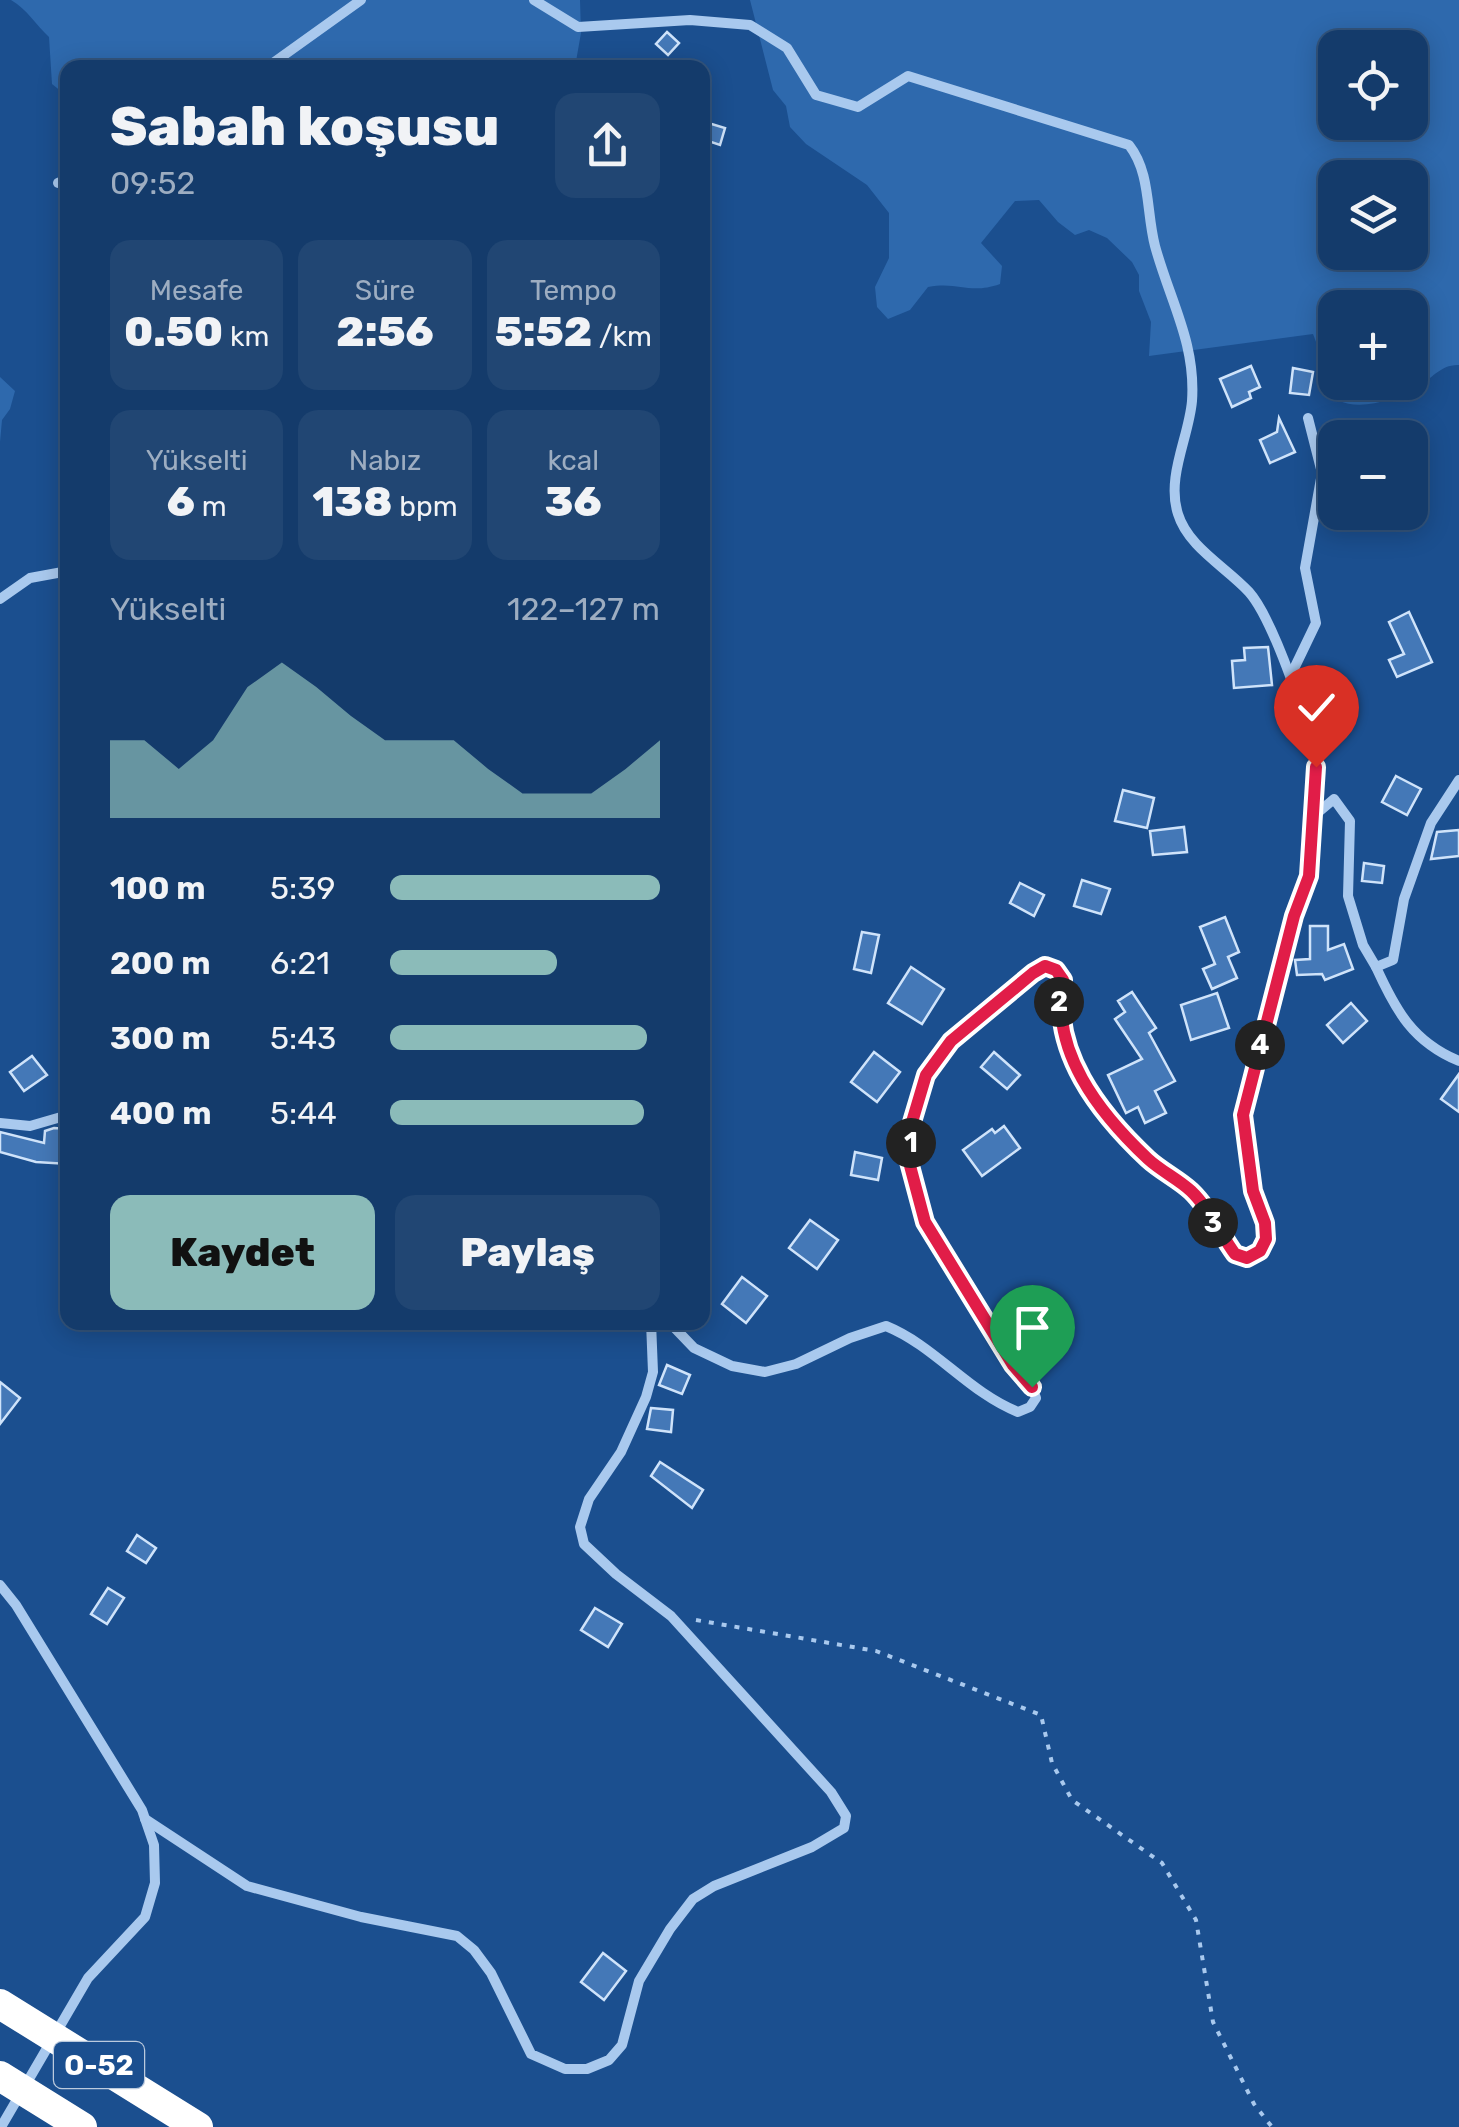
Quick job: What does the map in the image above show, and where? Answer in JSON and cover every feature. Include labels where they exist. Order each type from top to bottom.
[{"type":"highway","name":"O-52","points":[[0,2004],[198,2127]]},
{"type":"highway","name":"O-52","points":[[0,2076],[82,2127]]},
{"type":"street","points":[[277,60],[361,0]]},
{"type":"street","points":[[534,0],[578,27],[690,20],[750,25],[786,48],[816,95],[858,107],[908,76],[1129,145],[1141,160],[1155,246],[1192,353],[1192,403],[1175,480],[1176,509],[1192,539],[1252,595],[1291,675],[1316,767],[1309,876],[1294,916],[1243,1115],[1253,1191],[1265,1223],[1266,1239],[1260,1251],[1247,1258],[1235,1254],[1194,1193],[1149,1159],[1092,1097],[1070,1056],[1059,1002],[1063,980],[1056,970],[1045,966],[951,1041],[926,1075],[912,1122],[909,1162],[925,1222],[1013,1365],[1032,1387],[1036,1398],[1030,1407],[1018,1412],[996,1403],[912,1336],[886,1326],[796,1364],[765,1372],[732,1366],[694,1348],[677,1330]]},
{"type":"street","points":[[1291,675],[1316,624],[1305,568],[1322,473],[1308,418]]},
{"type":"street","points":[[0,599],[30,578],[60,572]]},
{"type":"street","points":[[1376,967],[1393,960],[1404,899],[1431,823],[1459,780]]},
{"type":"street","points":[[1314,815],[1334,799],[1350,820],[1348,896],[1362,945],[1409,1026],[1432,1050],[1459,1061]]},
{"type":"street","points":[[0,1123],[30,1126],[60,1117]]},
{"type":"street","points":[[144,1818],[247,1886],[361,1917],[456,1936],[474,1950],[491,1973],[531,2054],[564,2069],[587,2069],[609,2060],[622,2045],[638,1981],[670,1928],[693,1900],[714,1886],[812,1847],[844,1828],[846,1816],[831,1792],[671,1616],[584,1544],[580,1528],[589,1498],[620,1452],[646,1397],[653,1372],[651,1330]]},
{"type":"street","points":[[0,1586],[16,1605],[144,1818],[154,1845],[156,1883],[145,1917],[88,1978],[1,2127]]},
{"type":"path","points":[[671,1616],[876,1651],[1041,1715],[1052,1763],[1072,1800],[1162,1863],[1196,1920],[1213,2022],[1254,2104],[1272,2127]]},
{"type":"shaded area","points":[[11,0],[580,0],[581,33],[576,60],[60,60],[60,90],[52,84],[49,37]]},
{"type":"shaded area","points":[[750,0],[1459,0],[1459,365],[1442,369],[1428,380],[1428,290],[1318,290],[1318,347],[1313,334],[1149,356],[1151,322],[1132,262],[1107,238],[1089,230],[1075,235],[1039,200],[1015,201],[981,243],[1002,266],[1000,284],[980,288],[928,287],[910,310],[888,319],[877,307],[875,287],[889,258],[889,213],[867,185],[806,144],[790,127],[786,106],[773,90]]},
{"type":"shaded area","points":[[0,377],[15,391],[2,420],[0,442]]},
{"type":"shaded area","points":[[1338,400],[1385,400],[1357,405]]},
{"type":"building","points":[[667,32],[679,43],[668,55],[656,44]]},
{"type":"building","points":[[710,124],[725,128],[720,145],[710,142]]},
{"type":"building","points":[[1251,366],[1260,387],[1249,392],[1251,398],[1232,407],[1220,379]]},
{"type":"building","points":[[1293,368],[1313,372],[1309,395],[1290,393]]},
{"type":"building","points":[[1279,418],[1295,452],[1270,463],[1260,440],[1277,432]]},
{"type":"building","points":[[1409,612],[1432,662],[1397,677],[1389,660],[1404,654],[1389,622]]},
{"type":"building","points":[[1268,647],[1272,685],[1234,688],[1232,661],[1245,660],[1244,648]]},
{"type":"building","points":[[1396,776],[1421,789],[1407,815],[1382,802]]},
{"type":"building","points":[[1123,790],[1154,798],[1147,828],[1115,821]]},
{"type":"building","points":[[1184,827],[1187,852],[1153,855],[1150,831]]},
{"type":"building","points":[[1459,830],[1459,856],[1431,859],[1437,832]]},
{"type":"building","points":[[1364,863],[1384,866],[1382,883],[1362,881]]},
{"type":"building","points":[[1082,880],[1110,889],[1101,914],[1074,906]]},
{"type":"building","points":[[1020,883],[1044,895],[1034,916],[1010,903]]},
{"type":"building","points":[[1225,917],[1239,952],[1228,957],[1237,978],[1212,989],[1203,969],[1215,964],[1200,927]]},
{"type":"building","points":[[1310,926],[1328,926],[1328,950],[1344,944],[1353,969],[1325,980],[1322,974],[1297,975],[1295,960],[1310,959]]},
{"type":"building","points":[[862,932],[879,935],[871,973],[854,969]]},
{"type":"building","points":[[911,967],[944,989],[922,1024],[888,1003]]},
{"type":"building","points":[[1132,992],[1156,1028],[1149,1033],[1175,1081],[1155,1091],[1166,1113],[1145,1123],[1138,1107],[1126,1113],[1108,1075],[1142,1059],[1115,1019],[1125,1012],[1118,1001]]},
{"type":"building","points":[[1217,993],[1229,1028],[1191,1040],[1181,1005]]},
{"type":"building","points":[[1351,1003],[1367,1021],[1343,1043],[1327,1025]]},
{"type":"building","points":[[874,1052],[900,1072],[877,1102],[851,1082]]},
{"type":"building","points":[[994,1052],[1020,1075],[1007,1089],[981,1067]]},
{"type":"building","points":[[32,1056],[47,1075],[24,1091],[10,1072]]},
{"type":"building","points":[[1459,1074],[1459,1112],[1441,1099]]},
{"type":"building","points":[[1004,1126],[1020,1148],[982,1176],[963,1150],[992,1129],[995,1133]]},
{"type":"building","points":[[60,1128],[60,1164],[36,1162],[0,1152],[0,1132],[44,1143],[45,1131]]},
{"type":"building","points":[[855,1152],[882,1158],[878,1180],[851,1175]]},
{"type":"building","points":[[810,1220],[838,1240],[817,1269],[789,1248]]},
{"type":"building","points":[[742,1277],[767,1296],[746,1323],[722,1304]]},
{"type":"building","points":[[667,1365],[690,1375],[682,1394],[659,1385]]},
{"type":"building","points":[[0,1382],[20,1398],[0,1424]]},
{"type":"building","points":[[651,1408],[673,1410],[671,1432],[647,1429]]},
{"type":"building","points":[[660,1462],[703,1490],[692,1508],[651,1476]]},
{"type":"building","points":[[137,1535],[156,1548],[146,1563],[127,1551]]},
{"type":"building","points":[[108,1588],[124,1598],[107,1624],[91,1614]]},
{"type":"building","points":[[595,1608],[622,1624],[608,1647],[581,1630]]},
{"type":"building","points":[[603,1953],[626,1971],[604,2000],[581,1982]]},
{"type":"route","points":[[1032,1387],[1013,1365],[925,1222],[909,1162],[912,1122],[926,1075],[951,1041],[1033,973],[1045,966],[1056,970],[1063,980],[1059,1002],[1070,1056],[1092,1097],[1149,1159],[1194,1193],[1235,1254],[1247,1258],[1260,1251],[1266,1239],[1265,1223],[1253,1191],[1243,1115],[1265,1021],[1309,876],[1316,767]]}]
